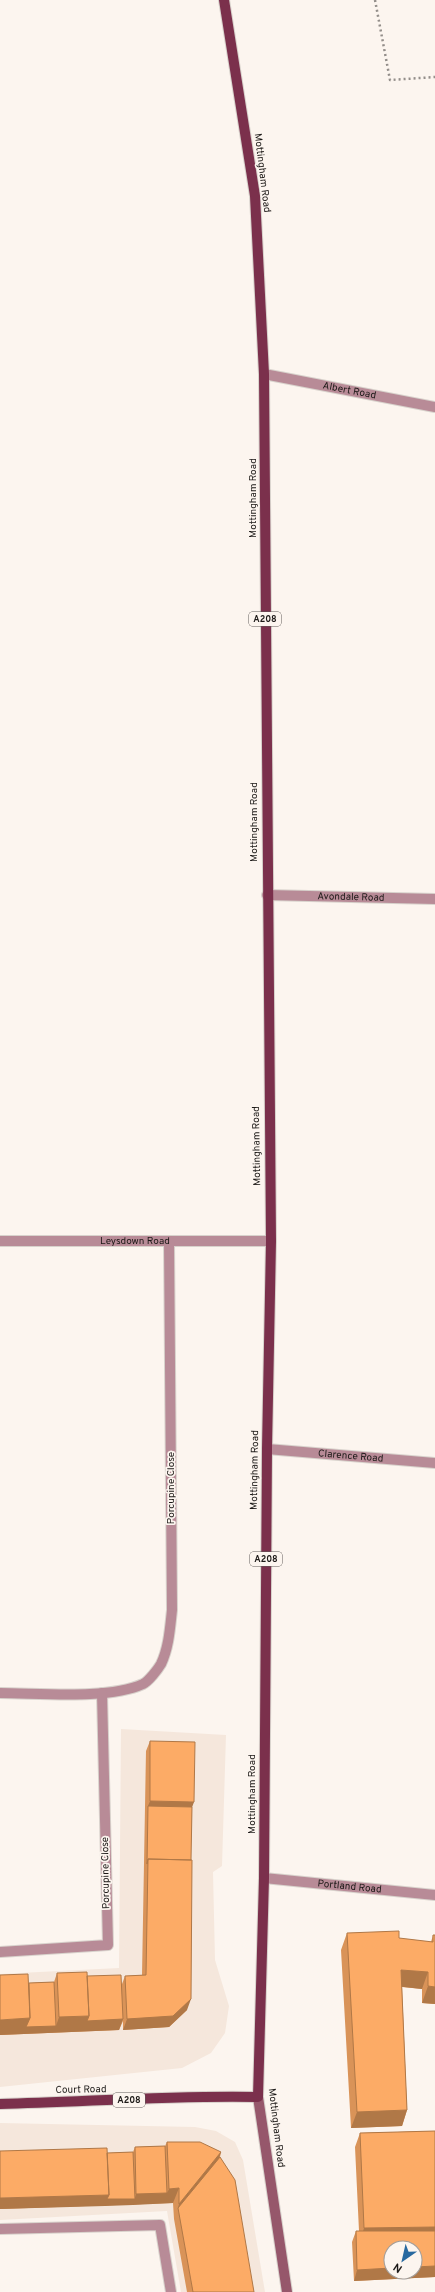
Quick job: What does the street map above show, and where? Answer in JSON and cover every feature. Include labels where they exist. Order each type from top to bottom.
[{"type":"main road","name":"Mottingham Road","points":[[224,0],[254,196],[264,374],[267,895],[271,1240],[267,1449],[264,1878],[258,2097],[287,2292]]},
{"type":"main road","name":"Court Road","points":[[0,2104],[205,2096],[258,2097]]},
{"type":"street","name":"Albert Road","points":[[264,374],[435,407]]},
{"type":"street","name":"Avondale Road","points":[[267,895],[435,900]]},
{"type":"street","name":"Leysdown Road","points":[[0,1241],[271,1240]]},
{"type":"street","name":"Porcupine Close","points":[[0,1693],[102,1693],[145,1684],[161,1665],[168,1646],[172,1610],[169,1241]]},
{"type":"street","name":"Clarence Road","points":[[267,1449],[435,1463]]},
{"type":"street","name":"Porcupine Close","points":[[0,1952],[108,1945],[102,1693]]},
{"type":"street","name":"Portland Road","points":[[264,1878],[435,1895]]},
{"type":"street","points":[[0,2229],[160,2225],[171,2292]]},
{"type":"path","points":[[375,0],[390,80],[435,77]]},
{"type":"shaded area","points":[[121,1729],[226,1735],[222,1866],[213,1872],[215,1960],[229,2006],[225,2033],[211,2053],[182,2068],[0,2087],[0,1974],[119,1968]]},
{"type":"shaded area","points":[[0,2123],[195,2127],[216,2131],[235,2142],[243,2160],[265,2292],[181,2292],[167,2211],[0,2220]]},
{"type":"building","points":[[150,1741],[195,1742],[194,1802],[150,1801]]},
{"type":"building","points":[[148,1806],[192,1807],[191,1860],[148,1859],[147,1864]]},
{"type":"building","points":[[148,1859],[192,1860],[191,1999],[173,2016],[127,2019],[125,1976],[146,1975]]},
{"type":"building","points":[[399,1931],[399,1938],[433,1942],[433,1935],[435,1935],[435,1987],[428,1986],[428,1972],[401,1970],[407,2110],[357,2112],[347,1933]]},
{"type":"building","points":[[87,1972],[89,2016],[59,2017],[57,1973]]},
{"type":"building","points":[[28,1974],[30,2018],[0,2020],[0,1975]]},
{"type":"building","points":[[121,1975],[123,2019],[87,2021],[89,2016],[87,1976]]},
{"type":"building","points":[[54,1982],[56,2026],[26,2027],[30,2018],[29,1983]]},
{"type":"building","points":[[435,2131],[435,2227],[364,2228],[360,2133]]},
{"type":"building","points":[[167,2142],[200,2142],[221,2152],[179,2204],[179,2188],[169,2189]]},
{"type":"building","points":[[165,2146],[167,2193],[136,2194],[135,2147]]},
{"type":"building","points":[[107,2148],[109,2195],[0,2198],[0,2151]]},
{"type":"building","points":[[133,2152],[135,2199],[107,2199],[109,2195],[107,2153]]},
{"type":"building","points":[[220,2157],[235,2180],[254,2292],[193,2292],[178,2208]]},
{"type":"building","points":[[356,2231],[435,2231],[435,2266],[423,2267],[423,2240],[383,2240],[383,2268],[357,2270]]}]
